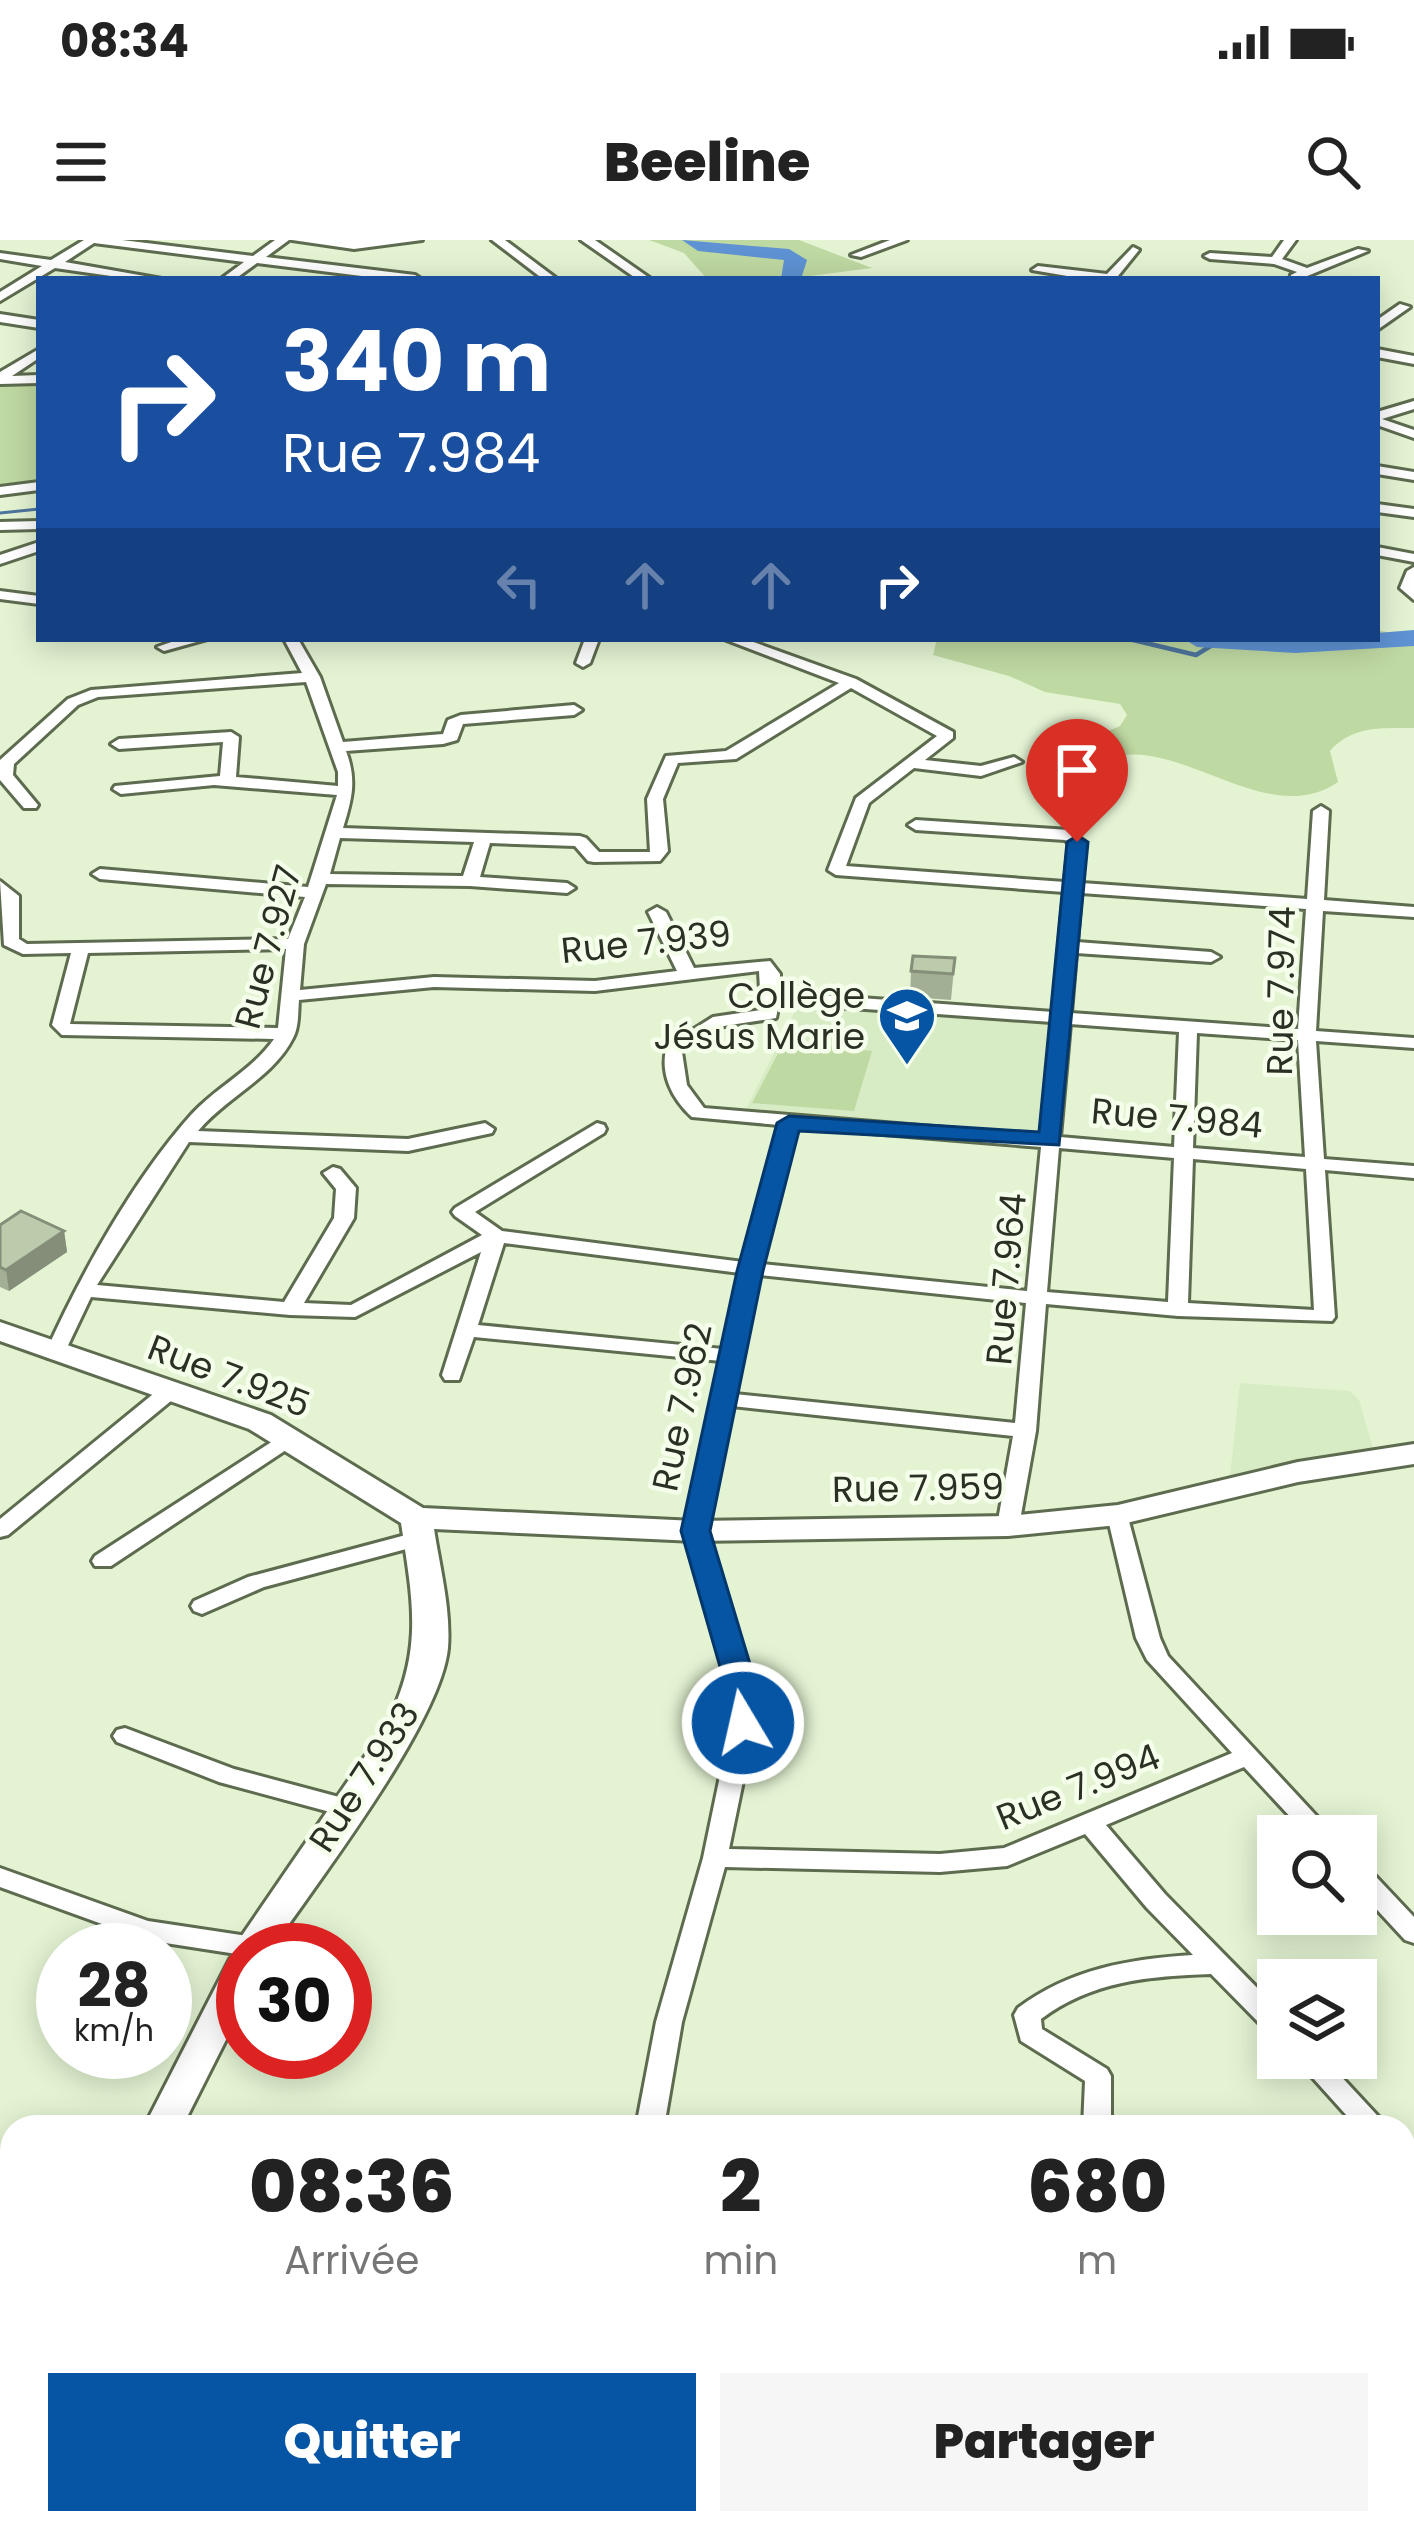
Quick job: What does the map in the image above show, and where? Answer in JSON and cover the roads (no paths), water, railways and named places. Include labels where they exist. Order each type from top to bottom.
[{"type":"street","points":[[4,291],[93,240],[389,276]]},
{"type":"street","points":[[232,276],[283,240]]},
{"type":"street","points":[[298,240],[354,246],[410,240],[417,276]]},
{"type":"street","points":[[498,240],[547,276]]},
{"type":"street","points":[[587,240],[640,276]]},
{"type":"street","points":[[857,256],[902,240]]},
{"type":"street","points":[[1275,260],[1289,240]]},
{"type":"street","points":[[1115,276],[1133,250]]},
{"type":"street","points":[[1297,276],[1362,251]]},
{"type":"street","points":[[0,256],[135,276]]},
{"type":"street","points":[[1210,256],[1275,260],[1307,272]]},
{"type":"street","points":[[1038,269],[1090,276]]},
{"type":"street","points":[[4,291],[36,294]]},
{"type":"street","points":[[1380,324],[1404,307]]},
{"type":"street","points":[[0,318],[36,324]]},
{"type":"street","points":[[0,353],[36,355]]},
{"type":"street","points":[[0,379],[36,355]]},
{"type":"street","points":[[0,379],[36,379]]},
{"type":"street","points":[[1380,418],[1414,405]]},
{"type":"street","points":[[1380,420],[1414,434]]},
{"type":"street","points":[[1380,470],[1414,476]]},
{"type":"street","points":[[0,491],[36,486]]},
{"type":"street","points":[[1380,508],[1414,513]]},
{"type":"street","points":[[0,526],[36,525]]},
{"type":"street","points":[[0,560],[36,547]]},
{"type":"street","points":[[1380,552],[1414,558]]},
{"type":"street","points":[[1414,572],[1408,588],[1414,596]]},
{"type":"street","points":[[0,591],[36,599]]},
{"type":"street","points":[[164,647],[186,642]]},
{"type":"street","name":"Rue 7.927","points":[[55,1354],[84,1290],[184,1136],[271,1057],[287,1034],[295,944],[346,791],[339,746],[293,642]]},
{"type":"street","points":[[583,663],[591,642]]},
{"type":"street","points":[[739,642],[851,682],[947,735],[898,778],[862,801],[836,870],[1414,912]]},
{"type":"street","points":[[30,805],[5,776],[6,763],[83,698],[312,677]]},
{"type":"street","points":[[333,833],[580,841],[594,857],[654,857],[660,850],[655,799],[672,758],[730,756],[851,682]]},
{"type":"street","points":[[339,746],[442,739],[451,737],[460,719],[574,710]]},
{"type":"street","points":[[119,744],[231,737],[228,781]]},
{"type":"street","points":[[910,763],[981,771],[1014,762]]},
{"type":"street","points":[[121,789],[228,781],[346,791]]},
{"type":"street","name":"Rue 7.974","points":[[1178,1310],[1324,1316],[1307,1036],[1321,811]]},
{"type":"street","name":"Rue 7.964","points":[[916,825],[1069,836],[1077,842],[1025,1431],[1009,1526]]},
{"type":"street","points":[[470,880],[484,837]]},
{"type":"street","points":[[100,874],[317,886],[470,880],[567,889]]},
{"type":"street","points":[[0,886],[11,896],[15,946],[295,944]]},
{"type":"street","points":[[657,912],[686,971]]},
{"type":"street","points":[[81,947],[61,1025],[68,1031],[287,1034]]},
{"type":"street","points":[[1068,947],[1211,957]]},
{"type":"street","name":"Rue 7.939","points":[[289,996],[434,982],[595,986],[686,971],[764,965],[773,998]]},
{"type":"street","points":[[773,998],[1414,1043]]},
{"type":"street","name":"Rue 7.984","points":[[773,998],[770,1014],[709,1025],[683,1040],[671,1056],[687,1106],[699,1113],[789,1123],[1414,1172]]},
{"type":"street","points":[[597,1129],[462,1212],[496,1236],[750,1271],[1178,1310],[1188,1027]]},
{"type":"street","name":"Rue 7.962","points":[[652,2115],[669,2022],[716,1858],[743,1723],[740,1684],[695,1531],[750,1271],[789,1123]]},
{"type":"street","points":[[184,1136],[408,1145],[485,1130]]},
{"type":"street","points":[[290,1309],[344,1218],[346,1188],[333,1173]]},
{"type":"street","points":[[84,1290],[355,1312],[496,1236]]},
{"type":"street","points":[[452,1375],[496,1236]]},
{"type":"street","points":[[466,1330],[733,1356]]},
{"type":"street","name":"Rue 7.925","points":[[0,1331],[290,1437],[417,1529]]},
{"type":"street","points":[[0,1530],[170,1391]]},
{"type":"street","points":[[724,1399],[1025,1431]]},
{"type":"street","points":[[103,1561],[290,1437]]},
{"type":"street","name":"Rue 7.959","points":[[417,1529],[1009,1526],[1118,1515],[1298,1472],[1414,1454]]},
{"type":"street","points":[[1118,1515],[1148,1638],[1159,1660],[1302,1815]]},
{"type":"street","points":[[202,1606],[256,1582],[417,1529]]},
{"type":"street","name":"Rue 7.933","points":[[271,1923],[400,1732],[421,1690],[431,1650],[417,1529]]},
{"type":"street","points":[[125,1736],[228,1776],[345,1807]]},
{"type":"street","name":"Rue 7.994","points":[[716,1858],[980,1862],[1007,1857],[1247,1756]]},
{"type":"street","points":[[1090,1823],[1257,2005]]},
{"type":"street","points":[[0,1877],[58,1903],[216,1947]]},
{"type":"street","points":[[1377,1893],[1414,1933]]},
{"type":"street","points":[[1097,2115],[1099,2076],[1030,2033],[1027,2015],[1053,1994],[1120,1972],[1217,1964]]},
{"type":"street","name":"Rue 7.933","points":[[170,2115],[216,2023]]},
{"type":"street","points":[[1328,2079],[1363,2115]]},
{"type":"waterway","points":[[692,240],[698,245],[789,255],[797,260],[792,276]]},
{"type":"waterway","points":[[0,513],[36,509]]},
{"type":"waterway","points":[[1380,640],[1414,638]]},
{"type":"waterway","points":[[1142,642],[1196,655],[1214,644]]},
{"type":"waterway","points":[[1246,642],[1346,642]]},
{"type":"place","name":"Collège Jésus Marie","points":[[907,1067]]}]
